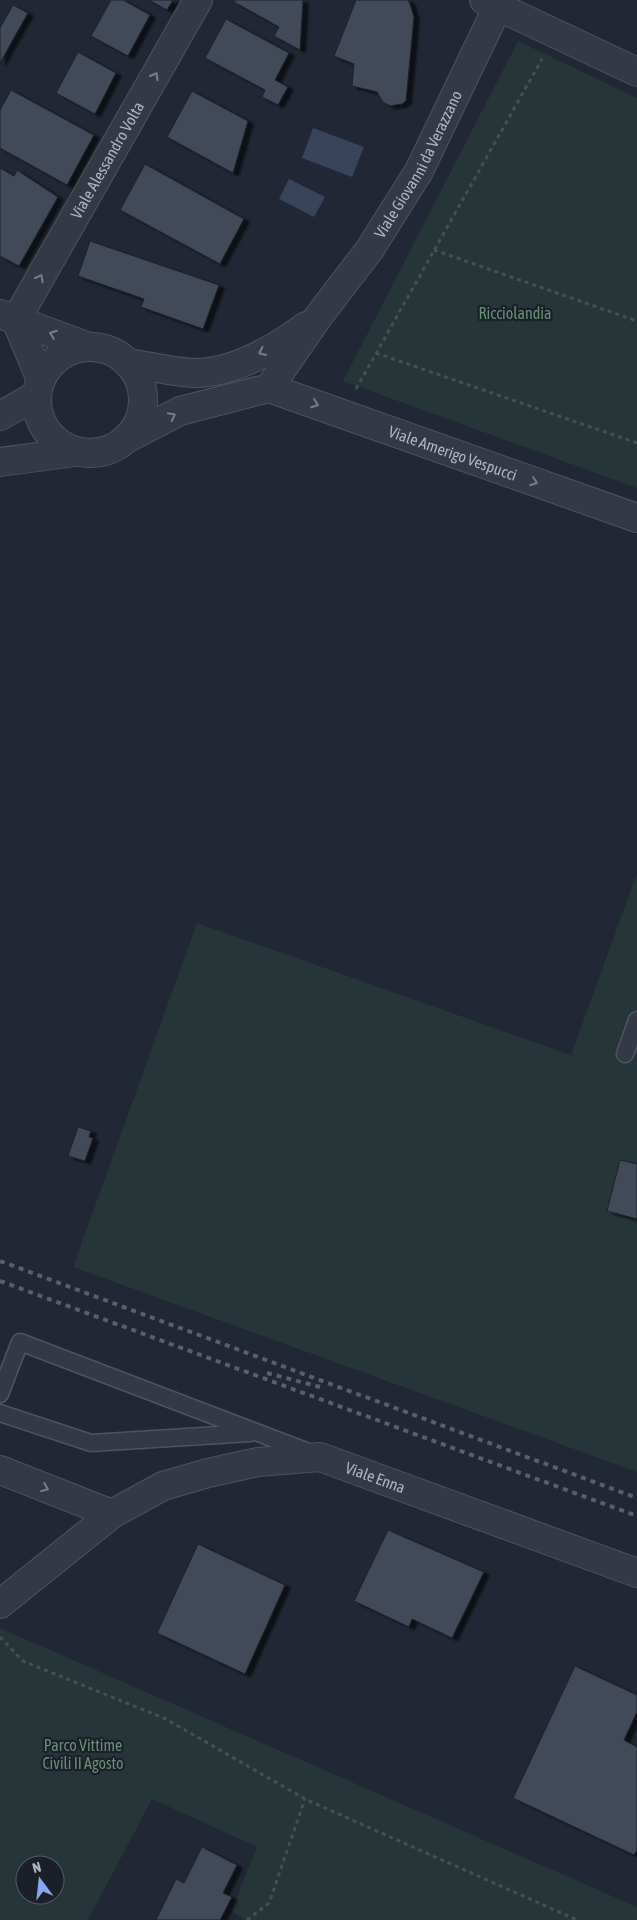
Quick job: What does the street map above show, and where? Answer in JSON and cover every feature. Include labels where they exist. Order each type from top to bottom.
[{"type":"street","name":"Viale Alessandro Volta","points":[[8,317],[198,0]]},
{"type":"street","points":[[494,2],[637,72]]},
{"type":"street","name":"Viale Giovanni da Verazzano","points":[[269,388],[318,317],[370,249],[420,171],[494,2]]},
{"type":"street","points":[[8,317],[89,347],[116,354],[128,363],[138,377],[142,392],[143,408],[138,424],[128,438]]},
{"type":"street","points":[[8,317],[39,388]]},
{"type":"street","name":"Viale Giovanni da Verazzano","points":[[128,363],[194,373],[230,367],[283,343],[318,317]]},
{"type":"street","points":[[75,452],[59,444],[46,430],[38,413],[39,388],[49,367],[60,356],[74,350],[89,347]]},
{"type":"street","points":[[0,416],[39,388]]},
{"type":"street","points":[[0,462],[75,452],[89,454],[103,452],[116,447],[128,438],[180,412],[269,388]]},
{"type":"street","name":"Viale Amerigo Vespucci","points":[[269,388],[637,518]]},
{"type":"street","name":"Viale Enna","points":[[0,1604],[112,1514],[163,1486],[208,1473],[258,1462],[320,1456],[637,1573]]},
{"type":"street","points":[[0,1470],[112,1514]]},
{"type":"lane","points":[[625,1054],[637,1020]]},
{"type":"lane","points":[[0,1394],[20,1342],[320,1456]]},
{"type":"lane","points":[[0,1412],[91,1442],[257,1433]]},
{"type":"path","points":[[342,414],[556,34]]},
{"type":"path","points":[[434,250],[637,321]]},
{"type":"path","points":[[376,353],[637,443]]},
{"type":"path","points":[[0,1637],[23,1661],[166,1719],[304,1799],[577,1920]]},
{"type":"path","points":[[247,1920],[268,1903],[304,1799]]},
{"type":"green space","name":"Ricciolandia","points":[[518,41],[637,98],[637,488],[343,381]]},
{"type":"green space","points":[[637,873],[637,1472],[73,1267],[197,923],[571,1055]]},
{"type":"green space","name":"Parco Vittime Civili II Agosto","points":[[0,1628],[637,1907],[637,1920],[245,1920],[231,1911],[257,1847],[152,1799],[88,1920],[0,1920]]},
{"type":"water","points":[[313,128],[364,147],[352,177],[302,158]]},
{"type":"water","points":[[289,179],[325,197],[314,217],[279,199]]},
{"type":"building","points":[[111,0],[123,0],[150,15],[128,56],[91,36]]},
{"type":"building","points":[[149,0],[173,0],[167,10]]},
{"type":"building","points":[[235,0],[303,0],[300,50],[274,36],[279,27],[234,2]]},
{"type":"building","points":[[356,0],[408,0],[410,4],[414,17],[406,101],[402,104],[390,106],[383,102],[377,92],[352,86],[354,64],[334,56]]},
{"type":"building","points":[[13,5],[28,13],[0,63],[0,28]]},
{"type":"building","points":[[226,19],[289,53],[275,80],[288,87],[278,105],[262,97],[265,90],[205,58]]},
{"type":"building","points":[[78,52],[116,73],[95,114],[56,93]]},
{"type":"building","points":[[11,90],[94,135],[67,185],[0,148],[0,110]]},
{"type":"building","points":[[192,91],[248,121],[233,173],[167,137]]},
{"type":"building","points":[[145,164],[244,219],[220,264],[120,210]]},
{"type":"building","points":[[0,168],[14,176],[17,170],[58,197],[19,266],[0,256]]},
{"type":"building","points":[[90,241],[219,285],[203,329],[141,307],[144,299],[78,276]]},
{"type":"building","points":[[78,1127],[91,1131],[89,1137],[93,1138],[85,1161],[68,1156]]},
{"type":"building","points":[[620,1160],[637,1164],[637,1219],[607,1211]]},
{"type":"building","points":[[388,1530],[484,1572],[452,1638],[412,1619],[409,1627],[354,1601]]},
{"type":"building","points":[[198,1544],[285,1585],[245,1674],[157,1633]]},
{"type":"building","points":[[575,1666],[637,1695],[637,1712],[624,1740],[637,1747],[637,1850],[634,1855],[513,1798]]},
{"type":"building","points":[[202,1847],[237,1865],[223,1893],[232,1897],[220,1920],[156,1920],[176,1879],[184,1883]]},
{"type":"railway","points":[[0,1261],[637,1498]]},
{"type":"railway","points":[[0,1281],[637,1516]]},
{"type":"railway","points":[[267,1373],[320,1387]]}]
